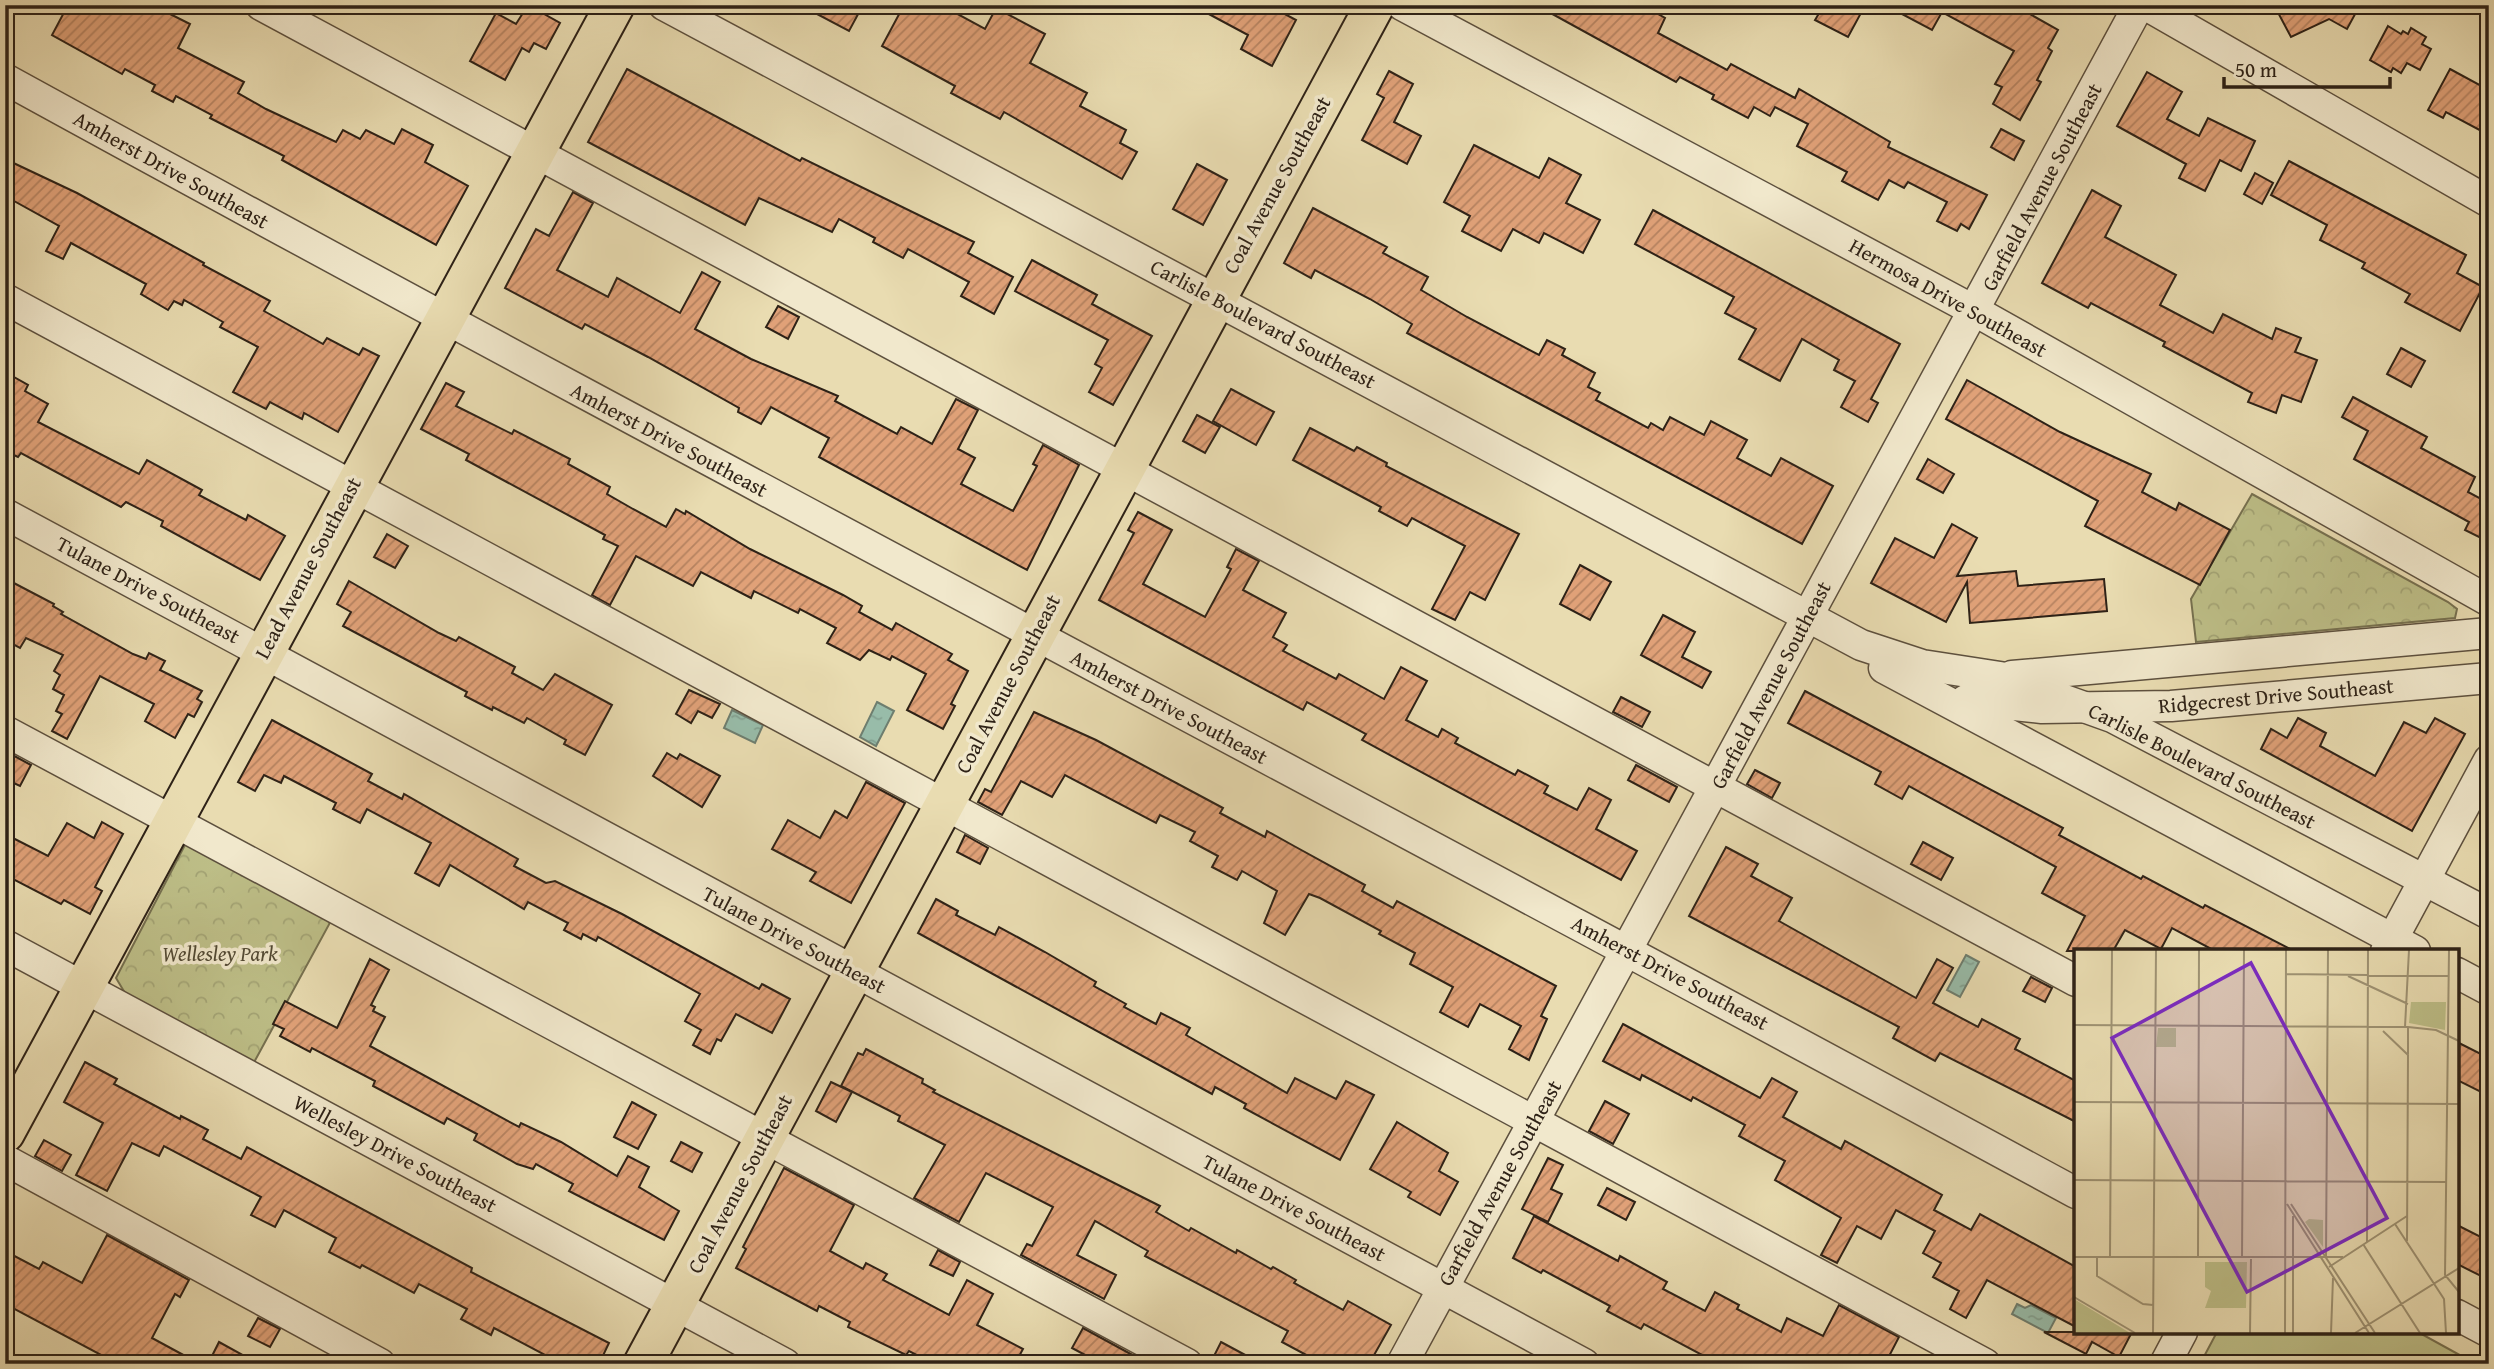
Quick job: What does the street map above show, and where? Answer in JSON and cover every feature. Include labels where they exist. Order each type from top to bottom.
[{"type":"main road","name":"Lead Avenue Southeast","points":[[5,1133],[615,5]]},
{"type":"main road","name":"Coal Avenue Southeast","points":[[643,1364],[1375,5]]},
{"type":"street","points":[[261,5],[2074,980]]},
{"type":"street","name":"Carlisle Boulevard Southeast","points":[[664,5],[1861,645],[1934,667],[2000,677],[2092,709],[2489,914]]},
{"type":"street","name":"Hermosa Drive Southeast","points":[[1402,5],[1975,311],[2489,601]]},
{"type":"street","name":"Garfield Avenue Southeast","points":[[1402,1364],[2139,5]]},
{"type":"street","points":[[2146,5],[2489,202]]},
{"type":"street","name":"Amherst Drive Southeast","points":[[5,79],[443,320],[1627,950],[2074,1192]]},
{"type":"street","points":[[5,299],[942,806],[1985,1364]]},
{"type":"street","name":"Tulane Drive Southeast","points":[[5,514],[1584,1364]]},
{"type":"street","name":"Ridgecrest Drive Southeast","points":[[2000,677],[2489,633]]},
{"type":"street","name":"Carlisle Boulevard Southeast","points":[[1861,645],[1883,667],[2398,947]]},
{"type":"street","name":"Ridgecrest Drive Southeast","points":[[1938,695],[1994,706],[2092,709],[2171,706],[2489,678]]},
{"type":"street","points":[[2171,706],[2171,729],[2178,742],[2206,766]]},
{"type":"street","points":[[5,731],[1187,1364]]},
{"type":"street","points":[[2398,947],[2425,880],[2489,760]]},
{"type":"street","name":"Wellesley Drive Southeast","points":[[5,945],[785,1364]]},
{"type":"street","points":[[2459,974],[2489,990]]},
{"type":"street","points":[[5,1160],[380,1364]]},
{"type":"street","points":[[2459,1316],[2489,1332]]},
{"type":"street","points":[[2165,1364],[2181,1334]]},
{"type":"green space","points":[[2252,494],[2448,602],[2457,609],[2455,618],[2196,642],[2191,599]]},
{"type":"green space","name":"Wellesley Park","points":[[187,841],[332,919],[252,1066],[128,998],[116,978]]},
{"type":"green space","points":[[2216,1334],[2422,1334],[2476,1364],[2200,1364]]},
{"type":"water","points":[[877,702],[894,711],[876,746],[860,737]]},
{"type":"water","points":[[732,710],[763,725],[755,743],[724,728]]},
{"type":"water","points":[[1966,955],[1979,962],[1960,997],[1947,990]]},
{"type":"water","points":[[2017,1304],[2025,1308],[2031,1305],[2056,1318],[2048,1333],[2012,1314]]},
{"type":"building","points":[[68,5],[172,5],[168,13],[190,24],[178,48],[244,82],[238,93],[266,109],[336,142],[343,130],[360,139],[366,130],[394,144],[402,129],[433,145],[425,162],[468,186],[436,245],[282,160],[284,156],[210,118],[212,115],[176,96],[173,102],[152,91],[155,85],[125,69],[122,74],[52,35]]},
{"type":"building","points":[[528,5],[560,23],[546,49],[534,43],[529,52],[522,48],[505,80],[470,61],[496,13],[516,24]]},
{"type":"building","points":[[800,5],[863,5],[849,31]]},
{"type":"building","points":[[904,5],[941,5],[985,29],[996,8],[1045,34],[1030,63],[1087,93],[1080,106],[1126,130],[1120,143],[1137,152],[1122,179],[1004,112],[1000,119],[951,93],[955,86],[882,46]]},
{"type":"building","points":[[1192,5],[1268,5],[1296,20],[1272,66],[1241,49],[1248,35]]},
{"type":"building","points":[[1536,5],[1642,5],[1665,18],[1658,33],[1727,70],[1731,64],[1795,98],[1799,89],[1890,142],[1888,147],[1987,195],[1969,229],[1961,224],[1957,231],[1937,221],[1947,202],[1908,182],[1904,188],[1889,180],[1878,200],[1842,181],[1847,172],[1797,146],[1808,124],[1775,107],[1770,116],[1754,107],[1748,118],[1712,99],[1714,95],[1680,77],[1676,82]]},
{"type":"building","points":[[1824,5],[1847,5],[1861,13],[1848,37],[1815,20]]},
{"type":"building","points":[[1885,5],[2014,5],[2058,30],[2048,48],[2052,51],[2037,80],[2041,82],[2020,120],[1993,104],[2002,87],[1995,84],[2014,51],[1942,12],[1932,30]]},
{"type":"building","points":[[2274,5],[2360,5],[2347,29],[2329,19],[2291,37]]},
{"type":"building","points":[[2388,26],[2401,34],[2403,31],[2408,34],[2411,28],[2426,37],[2422,44],[2431,49],[2420,70],[2407,63],[2401,73],[2393,68],[2391,72],[2370,60]]},
{"type":"building","points":[[627,69],[800,161],[802,158],[974,242],[968,253],[1013,277],[994,314],[961,296],[969,282],[908,249],[903,258],[873,242],[875,238],[839,219],[832,232],[759,198],[745,225],[588,142]]},
{"type":"building","points":[[2450,69],[2489,90],[2489,135],[2446,112],[2443,118],[2428,110]]},
{"type":"building","points":[[1389,71],[1413,84],[1394,122],[1421,136],[1407,164],[1362,140],[1384,98],[1377,94]]},
{"type":"building","points":[[2147,72],[2182,92],[2167,119],[2199,136],[2208,118],[2255,141],[2241,171],[2220,160],[2205,191],[2179,178],[2186,164],[2117,126]]},
{"type":"building","points":[[2001,129],[2024,141],[2014,160],[1991,147]]},
{"type":"building","points":[[1474,145],[1539,178],[1549,158],[1581,175],[1566,203],[1600,220],[1583,253],[1544,233],[1539,243],[1513,229],[1501,251],[1462,231],[1470,216],[1444,202]]},
{"type":"building","points":[[5,159],[77,193],[270,301],[264,311],[323,344],[327,338],[359,355],[363,348],[379,356],[338,432],[304,413],[302,419],[270,402],[266,409],[233,392],[258,347],[220,327],[223,322],[184,300],[182,305],[174,301],[168,310],[141,294],[146,284],[71,243],[63,259],[46,251],[59,226],[5,196]]},
{"type":"building","points":[[2289,161],[2466,255],[2457,273],[2483,287],[2460,331],[2405,302],[2410,294],[2362,268],[2365,263],[2320,240],[2327,225],[2271,195]]},
{"type":"building","points":[[1197,164],[1227,180],[1203,225],[1173,209]]},
{"type":"building","points":[[2255,173],[2273,183],[2262,204],[2244,194]]},
{"type":"building","points":[[2092,190],[2121,206],[2105,237],[2176,275],[2160,305],[2213,333],[2223,314],[2272,339],[2276,328],[2301,338],[2295,352],[2317,360],[2301,402],[2282,395],[2276,413],[2248,402],[2252,393],[2163,346],[2165,342],[2091,303],[2088,308],[2042,283]]},
{"type":"building","points":[[573,192],[593,203],[557,270],[608,297],[617,278],[680,313],[702,272],[720,282],[695,329],[751,359],[838,396],[835,401],[897,434],[901,427],[932,444],[956,399],[978,410],[958,449],[975,458],[961,484],[1013,511],[1037,466],[1033,464],[1043,445],[1079,465],[1027,570],[819,457],[829,438],[771,407],[761,424],[738,412],[739,408],[648,357],[585,324],[582,329],[505,288],[536,229],[549,236]]},
{"type":"building","points":[[1313,208],[1387,247],[1383,253],[1428,277],[1421,290],[1467,317],[1539,355],[1547,340],[1565,349],[1562,355],[1595,373],[1588,387],[1600,393],[1596,400],[1648,428],[1651,423],[1663,430],[1670,417],[1704,435],[1711,421],[1747,440],[1737,458],[1771,476],[1781,458],[1833,486],[1802,544],[1407,333],[1412,324],[1370,299],[1315,270],[1311,278],[1284,263]]},
{"type":"building","points":[[1653,210],[1900,344],[1871,399],[1878,403],[1868,422],[1841,407],[1855,381],[1834,370],[1839,360],[1802,339],[1780,381],[1739,359],[1756,329],[1725,313],[1734,297],[1635,244]]},
{"type":"building","points":[[1032,260],[1097,295],[1092,304],[1152,336],[1113,405],[1089,392],[1102,368],[1095,364],[1108,340],[1015,291]]},
{"type":"building","points":[[778,306],[799,317],[788,339],[766,327]]},
{"type":"building","points":[[2401,348],[2425,361],[2411,387],[2387,374]]},
{"type":"building","points":[[5,372],[28,385],[25,391],[48,404],[38,422],[139,474],[147,460],[202,490],[199,495],[246,520],[248,515],[285,536],[260,580],[161,526],[163,521],[126,502],[121,507],[21,453],[18,457],[5,451]]},
{"type":"building","points":[[1967,380],[2060,432],[2151,474],[2142,492],[2176,510],[2179,503],[2230,530],[2200,585],[2085,526],[2098,501],[1946,419]]},
{"type":"building","points":[[446,383],[464,392],[456,406],[512,434],[514,430],[570,459],[568,464],[610,487],[607,494],[666,527],[676,509],[685,514],[686,511],[750,549],[843,595],[862,606],[859,612],[892,630],[896,623],[952,654],[948,660],[968,671],[951,704],[955,706],[943,729],[907,710],[926,674],[892,656],[890,660],[869,650],[860,660],[827,643],[836,628],[800,609],[798,613],[754,591],[751,598],[701,572],[693,586],[636,556],[610,605],[592,595],[618,546],[603,539],[605,535],[466,460],[469,454],[421,429]]},
{"type":"building","points":[[1231,389],[1274,412],[1256,445],[1213,421]]},
{"type":"building","points":[[2353,397],[2427,437],[2421,448],[2475,477],[2468,492],[2481,499],[2489,485],[2489,542],[2465,530],[2469,522],[2354,459],[2368,431],[2342,417]]},
{"type":"building","points":[[1197,415],[1220,427],[1205,453],[1183,441]]},
{"type":"building","points":[[1310,428],[1354,451],[1357,447],[1387,463],[1386,466],[1519,534],[1485,600],[1470,592],[1455,620],[1432,609],[1465,546],[1412,518],[1407,526],[1379,511],[1381,507],[1293,460]]},
{"type":"building","points":[[1928,459],[1954,474],[1943,493],[1917,479]]},
{"type":"building","points":[[1138,512],[1172,530],[1143,584],[1205,617],[1231,569],[1227,567],[1236,549],[1259,561],[1243,590],[1286,613],[1273,637],[1287,645],[1283,651],[1336,679],[1339,674],[1384,699],[1401,667],[1427,681],[1406,720],[1438,737],[1442,729],[1458,738],[1455,743],[1515,775],[1518,770],[1548,786],[1544,793],[1577,810],[1589,788],[1611,800],[1596,829],[1637,851],[1621,880],[1362,740],[1366,734],[1307,702],[1303,710],[1099,600],[1134,533],[1128,530]]},
{"type":"building","points":[[1952,524],[1977,538],[1957,576],[2016,571],[2018,586],[2104,579],[2107,611],[1970,623],[1967,582],[1946,622],[1871,583],[1895,538],[1934,558]]},
{"type":"building","points":[[387,534],[408,546],[395,568],[374,557]]},
{"type":"building","points":[[1580,565],[1611,582],[1590,620],[1560,604]]},
{"type":"building","points":[[10,581],[54,604],[53,606],[63,612],[61,614],[133,654],[146,659],[149,653],[165,661],[160,670],[202,691],[197,699],[202,702],[194,717],[188,714],[175,738],[145,721],[154,704],[100,676],[67,739],[52,731],[62,714],[56,711],[64,695],[53,689],[60,675],[54,671],[63,655],[26,638],[20,648],[5,640],[5,591]]},
{"type":"building","points":[[349,581],[439,633],[456,641],[459,637],[515,667],[512,673],[543,690],[555,674],[612,705],[585,755],[564,744],[566,740],[527,718],[524,723],[493,707],[492,710],[465,696],[467,692],[343,626],[351,612],[337,604]]},
{"type":"building","points":[[1663,615],[1695,632],[1682,657],[1711,672],[1702,688],[1641,655]]},
{"type":"building","points":[[689,690],[720,704],[712,718],[698,711],[691,723],[676,714]]},
{"type":"building","points":[[1805,691],[2063,828],[2059,835],[2141,879],[2143,876],[2203,908],[2205,905],[2290,949],[2211,949],[2172,928],[2161,949],[2125,930],[2114,949],[2067,951],[2085,916],[2042,893],[2056,867],[1909,786],[1902,799],[1875,784],[1881,772],[1788,723]]},
{"type":"building","points":[[1621,697],[1650,712],[1642,727],[1613,712]]},
{"type":"building","points":[[1034,712],[1096,740],[1223,808],[1220,813],[1265,837],[1267,831],[1365,885],[1362,891],[1393,908],[1397,901],[1556,986],[1541,1016],[1547,1019],[1529,1060],[1509,1049],[1521,1026],[1480,1004],[1468,1027],[1440,1012],[1453,987],[1410,964],[1415,953],[1320,898],[1309,894],[1285,935],[1264,923],[1277,891],[1242,871],[1237,880],[1212,867],[1218,856],[1190,841],[1195,832],[1160,815],[1156,823],[1065,775],[1052,797],[1021,781],[1002,815],[978,802],[985,789],[991,792]]},
{"type":"building","points":[[2298,718],[2326,733],[2320,746],[2375,776],[2404,722],[2426,733],[2435,718],[2465,734],[2412,831],[2261,749],[2271,729],[2287,738]]},
{"type":"building","points":[[272,720],[372,774],[368,781],[402,799],[404,794],[518,859],[514,866],[546,883],[555,881],[622,914],[759,989],[762,984],[790,999],[772,1033],[736,1014],[721,1041],[717,1039],[710,1054],[693,1045],[701,1030],[685,1021],[700,994],[598,937],[596,941],[583,934],[581,939],[564,930],[568,923],[528,902],[524,909],[450,865],[439,886],[415,873],[431,843],[367,809],[360,823],[333,809],[336,803],[284,776],[281,783],[264,775],[255,791],[238,782]]},
{"type":"building","points":[[5,751],[31,765],[20,786],[5,779]]},
{"type":"building","points":[[667,753],[677,759],[680,754],[720,776],[702,807],[653,776]]},
{"type":"building","points":[[1636,765],[1677,787],[1669,802],[1628,780]]},
{"type":"building","points":[[1755,770],[1780,783],[1772,798],[1747,784]]},
{"type":"building","points":[[866,782],[905,803],[851,903],[810,881],[816,872],[772,849],[788,820],[820,838],[835,811],[847,818]]},
{"type":"building","points":[[102,822],[123,834],[95,887],[102,891],[90,914],[64,900],[61,904],[5,875],[5,834],[48,856],[67,823],[94,838]]},
{"type":"building","points":[[965,835],[988,848],[980,864],[957,852]]},
{"type":"building","points":[[1923,842],[1953,858],[1941,880],[1911,864]]},
{"type":"building","points":[[1726,847],[1758,864],[1751,876],[1792,898],[1779,921],[1916,998],[1937,959],[1953,968],[1933,1003],[1978,1027],[1982,1019],[2020,1039],[2015,1049],[2074,1080],[2074,1121],[1940,1053],[1935,1061],[1893,1038],[1899,1027],[1689,916]]},
{"type":"building","points":[[936,899],[958,911],[956,915],[995,935],[999,927],[1045,952],[1096,982],[1094,986],[1126,1004],[1124,1007],[1156,1024],[1161,1013],[1190,1028],[1186,1035],[1287,1093],[1295,1078],[1336,1099],[1346,1081],[1374,1095],[1340,1160],[1244,1108],[1246,1104],[1215,1087],[1212,1094],[918,933]]},
{"type":"building","points":[[370,959],[389,970],[371,1005],[375,1007],[373,1011],[385,1017],[370,1046],[519,1127],[521,1123],[561,1142],[617,1176],[628,1156],[649,1167],[639,1187],[679,1211],[664,1240],[569,1191],[573,1184],[536,1164],[533,1169],[517,1164],[474,1140],[477,1134],[447,1118],[444,1124],[373,1086],[375,1081],[312,1048],[310,1052],[280,1036],[284,1029],[273,1024],[285,1001],[337,1028]]},
{"type":"building","points":[[2031,977],[2052,988],[2045,1002],[2023,991]]},
{"type":"building","points":[[1623,1024],[1760,1098],[1772,1078],[1797,1092],[1783,1117],[1841,1149],[1845,1141],[1942,1195],[1934,1210],[1971,1230],[1980,1214],[2074,1266],[2074,1326],[1987,1280],[1966,1318],[1950,1309],[1959,1291],[1933,1277],[1941,1263],[1923,1253],[1935,1231],[1896,1210],[1881,1239],[1857,1226],[1837,1263],[1821,1255],[1841,1218],[1775,1180],[1785,1161],[1739,1136],[1745,1125],[1693,1097],[1691,1101],[1642,1075],[1640,1080],[1603,1061]]},
{"type":"building","points":[[2459,1043],[2489,1058],[2489,1096],[2459,1081]]},
{"type":"building","points":[[866,1049],[923,1079],[922,1083],[935,1090],[933,1092],[1160,1206],[1156,1212],[1189,1231],[1191,1228],[1236,1253],[1237,1250],[1271,1269],[1273,1267],[1296,1280],[1294,1283],[1343,1310],[1348,1301],[1391,1325],[1369,1364],[1323,1364],[1282,1342],[1288,1331],[1145,1256],[1148,1251],[1095,1221],[1077,1255],[1116,1275],[1104,1299],[1021,1255],[1027,1244],[1032,1246],[1053,1207],[986,1173],[959,1222],[914,1198],[945,1145],[898,1121],[900,1116],[841,1086],[858,1053],[863,1055]]},
{"type":"building","points":[[85,1062],[117,1079],[114,1084],[180,1119],[181,1116],[208,1130],[203,1139],[241,1159],[247,1147],[472,1268],[471,1272],[609,1343],[599,1364],[562,1364],[494,1328],[491,1335],[461,1319],[467,1309],[419,1284],[414,1293],[362,1265],[360,1268],[329,1252],[336,1238],[284,1210],[275,1227],[251,1215],[261,1197],[164,1146],[159,1156],[132,1143],[107,1191],[76,1175],[103,1123],[64,1102]]},
{"type":"building","points":[[831,1082],[852,1092],[836,1122],[816,1111]]},
{"type":"building","points":[[1605,1101],[1629,1114],[1613,1144],[1589,1131]]},
{"type":"building","points":[[632,1102],[656,1115],[638,1149],[614,1137]]},
{"type":"building","points":[[1397,1122],[1448,1153],[1439,1171],[1458,1182],[1440,1215],[1408,1197],[1411,1192],[1370,1169]]},
{"type":"building","points":[[44,1140],[71,1155],[62,1171],[35,1156]]},
{"type":"building","points":[[681,1142],[702,1153],[692,1172],[671,1161]]},
{"type":"building","points":[[1548,1158],[1563,1165],[1551,1189],[1562,1194],[1548,1222],[1522,1209]]},
{"type":"building","points":[[784,1168],[854,1205],[830,1251],[863,1269],[866,1263],[887,1274],[883,1280],[949,1315],[967,1280],[993,1294],[977,1325],[1023,1349],[1015,1364],[934,1364],[909,1351],[906,1355],[848,1327],[850,1322],[819,1306],[817,1311],[736,1268],[746,1249],[743,1247]]},
{"type":"building","points":[[1607,1188],[1635,1202],[1626,1220],[1598,1205]]},
{"type":"building","points":[[1534,1216],[1618,1261],[1620,1256],[1667,1282],[1663,1289],[1705,1311],[1715,1292],[1739,1305],[1737,1309],[1781,1332],[1787,1318],[1823,1336],[1839,1305],[1899,1337],[1885,1364],[1719,1364],[1644,1324],[1641,1329],[1607,1311],[1610,1306],[1543,1270],[1541,1273],[1513,1258]]},
{"type":"building","points":[[2459,1226],[2489,1241],[2489,1280],[2459,1265]]},
{"type":"building","points":[[107,1235],[189,1280],[180,1297],[175,1294],[152,1338],[200,1364],[118,1364],[5,1304],[5,1251],[39,1269],[43,1262],[82,1283]]},
{"type":"building","points":[[938,1250],[960,1262],[953,1276],[930,1265]]},
{"type":"building","points":[[258,1318],[280,1329],[270,1347],[248,1336]]},
{"type":"building","points":[[1083,1328],[1149,1364],[1102,1364],[1072,1348]]},
{"type":"building","points":[[2044,1332],[2131,1334],[2119,1357],[2092,1342],[2086,1354]]},
{"type":"building","points":[[219,1342],[259,1364],[208,1364]]},
{"type":"building","points":[[1221,1342],[1262,1364],[1210,1364]]}]
